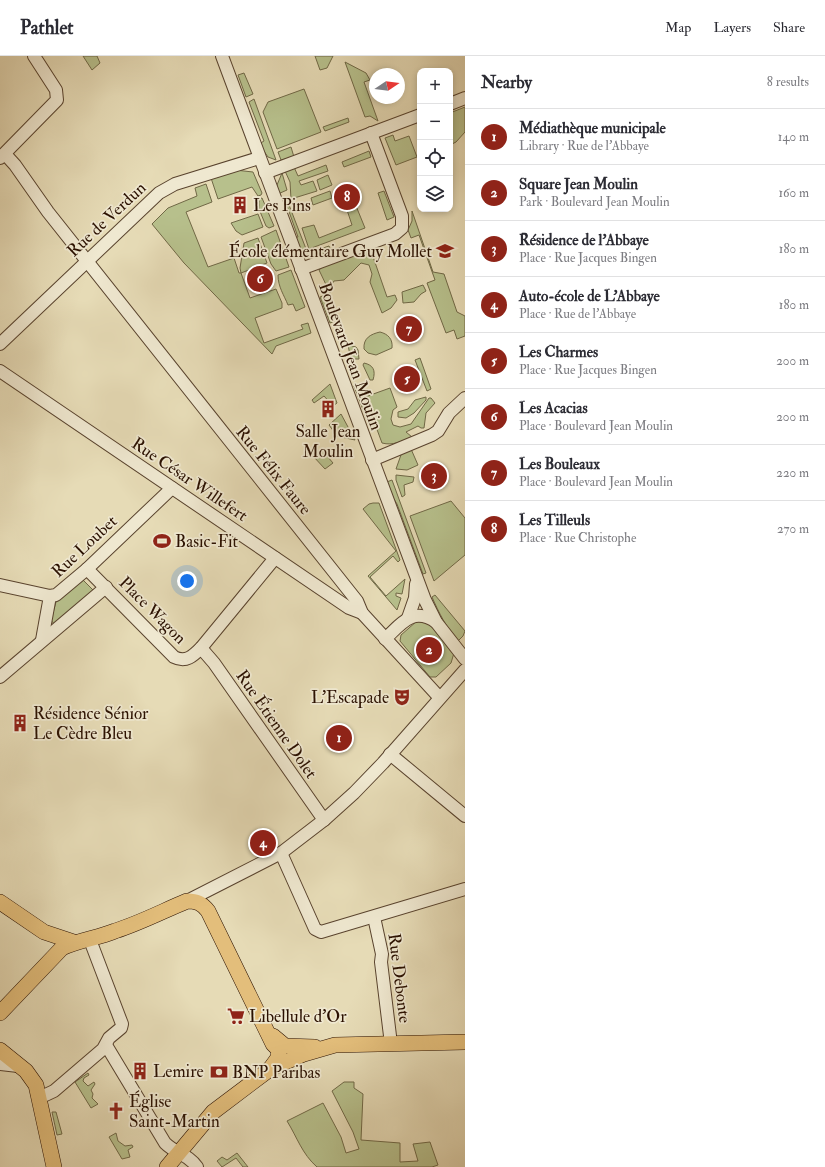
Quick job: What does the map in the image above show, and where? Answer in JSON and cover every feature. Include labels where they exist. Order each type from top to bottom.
[{"type":"main road","points":[[0,1013],[49,959],[62,948],[74,942],[90,940],[116,931],[187,901],[198,902],[208,911],[279,1053],[278,1058],[270,1069],[210,1116],[167,1167]]},
{"type":"main road","points":[[0,902],[44,932],[74,942]]},
{"type":"main road","points":[[44,932],[50,944],[49,959]]},
{"type":"main road","points":[[268,1030],[279,1042],[285,1046],[293,1047],[465,1042]]},
{"type":"main road","points":[[270,1069],[327,1046]]},
{"type":"main road","points":[[0,1050],[32,1078],[36,1085],[54,1167]]},
{"type":"street","points":[[3,156],[57,100],[56,90],[34,56]]},
{"type":"street","name":"Boulevard Jean Moulin","points":[[222,56],[264,173],[416,578],[436,622],[465,659]]},
{"type":"street","points":[[453,103],[465,98]]},
{"type":"street","points":[[264,173],[417,116]]},
{"type":"street","points":[[301,269],[395,234],[402,228],[402,216],[371,133]]},
{"type":"street","name":"Rue Félix Faure","points":[[3,156],[15,165],[48,212],[349,590],[357,601],[362,614],[439,697]]},
{"type":"street","name":"Rue de Verdun","points":[[0,344],[159,193],[167,188],[259,158]]},
{"type":"street","name":"Rue César Willefert","points":[[0,371],[275,558],[340,600],[349,608],[362,614]]},
{"type":"street","points":[[372,460],[432,436],[438,431],[449,413],[465,398]]},
{"type":"street","name":"Rue Loubet","points":[[42,640],[50,596],[62,591],[88,569],[172,488]]},
{"type":"street","name":"Place Wagon","points":[[88,569],[174,657],[179,660],[187,659],[201,648],[275,558]]},
{"type":"street","points":[[385,639],[408,618],[415,598],[416,578]]},
{"type":"street","points":[[0,585],[50,596]]},
{"type":"street","points":[[0,677],[106,587]]},
{"type":"street","points":[[340,600],[349,590]]},
{"type":"street","points":[[408,618],[424,616],[436,622]]},
{"type":"street","name":"Rue Étienne Dolet","points":[[201,648],[214,663],[324,820]]},
{"type":"street","points":[[187,901],[281,853],[324,820],[354,793],[439,697],[465,670]]},
{"type":"street","points":[[390,754],[465,816]]},
{"type":"street","points":[[281,853],[315,928],[318,931],[324,932],[465,889]]},
{"type":"street","points":[[208,911],[213,893],[219,885]]},
{"type":"street","name":"Rue Debonte","points":[[374,917],[382,954],[381,962],[391,1044]]},
{"type":"street","points":[[39,1098],[58,1088],[106,1045],[109,1038],[121,1028],[122,1024],[90,940]]},
{"type":"street","points":[[106,1045],[165,1144],[189,1157],[197,1167]]},
{"type":"street","points":[[0,1064],[18,1066]]},
{"type":"green space","points":[[83,56],[97,56],[100,63],[92,70]]},
{"type":"green space","points":[[315,56],[333,56],[327,68],[320,70]]},
{"type":"green space","points":[[345,62],[366,73],[369,78],[369,80],[364,82],[369,96],[369,104],[372,104],[378,121],[370,116],[365,117]]},
{"type":"green space","points":[[244,73],[253,94],[246,97],[238,75]]},
{"type":"green space","points":[[304,89],[321,132],[277,149],[263,112],[268,102]]},
{"type":"green space","points":[[254,99],[276,160],[268,157],[259,144],[264,141],[249,102]]},
{"type":"green space","points":[[465,107],[465,132],[453,144],[453,140],[453,112]]},
{"type":"green space","points":[[348,118],[349,122],[325,131],[323,127]]},
{"type":"green space","points":[[393,135],[395,141],[409,136],[417,157],[396,165],[385,138]]},
{"type":"green space","points":[[291,147],[294,157],[281,160],[278,152]]},
{"type":"green space","points":[[369,151],[371,157],[344,167],[342,162]]},
{"type":"green space","points":[[326,165],[328,171],[299,181],[301,185],[313,181],[317,191],[291,199],[290,182],[285,171],[294,167],[298,176]]},
{"type":"green space","points":[[235,170],[253,172],[262,193],[261,195],[258,196],[252,187],[218,199],[211,178]]},
{"type":"green space","points":[[282,173],[287,190],[278,194],[277,185]]},
{"type":"green space","points":[[328,175],[332,185],[320,190],[317,180]]},
{"type":"green space","points":[[206,184],[212,202],[186,212],[208,267],[234,258],[250,298],[276,289],[282,303],[282,308],[255,318],[264,343],[303,329],[301,325],[308,323],[311,333],[276,346],[272,354],[184,263],[152,224],[168,208],[197,196],[195,188]]},
{"type":"green space","points":[[330,191],[332,198],[313,205],[311,198]]},
{"type":"green space","points":[[384,191],[394,217],[387,220],[378,193]]},
{"type":"green space","points":[[262,198],[274,226],[269,228],[266,226],[259,209],[259,199]]},
{"type":"green space","points":[[354,201],[365,228],[309,249],[302,228],[314,225],[319,238],[352,225],[345,204]]},
{"type":"green space","points":[[289,205],[308,254],[299,248],[294,238],[298,237],[287,206]]},
{"type":"green space","points":[[412,211],[433,272],[444,274],[457,312],[465,316],[465,336],[457,339],[454,330],[446,333],[427,283],[435,280],[419,235],[411,238],[408,230],[412,221]]},
{"type":"green space","points":[[258,214],[263,227],[242,235],[236,231],[231,223]]},
{"type":"green space","points":[[276,230],[289,267],[276,271],[271,264],[261,237]]},
{"type":"green space","points":[[258,238],[267,263],[241,273],[240,268],[244,243]]},
{"type":"green space","points":[[329,246],[332,253],[321,256],[312,255],[311,252]]},
{"type":"green space","points":[[370,248],[387,297],[395,295],[397,300],[391,308],[382,313],[370,282],[372,274],[369,265],[361,263],[344,280],[334,281],[330,287],[330,293],[319,270],[325,265]]},
{"type":"green space","points":[[291,270],[305,307],[296,311],[293,304],[288,305],[278,279],[278,275]]},
{"type":"green space","points":[[423,285],[426,291],[414,302],[403,303],[402,292]]},
{"type":"green space","points":[[325,295],[335,321],[330,323],[320,297]]},
{"type":"green space","points":[[380,332],[389,337],[392,342],[392,348],[376,355],[368,353],[364,349],[366,339],[371,335]]},
{"type":"green space","points":[[348,345],[356,347],[358,350],[359,359],[354,359],[350,355]]},
{"type":"green space","points":[[420,358],[431,389],[427,391],[415,360]]},
{"type":"green space","points":[[364,363],[373,368],[373,380],[370,380],[363,365]]},
{"type":"green space","points":[[330,384],[337,403],[333,406],[324,396],[314,403],[312,400]]},
{"type":"green space","points":[[357,385],[373,427],[370,428],[354,386]]},
{"type":"green space","points":[[390,388],[397,407],[393,410],[391,419],[393,425],[400,427],[411,424],[429,398],[431,398],[435,403],[426,413],[424,428],[418,426],[406,432],[412,437],[397,443],[386,444],[382,443],[365,397]]},
{"type":"green space","points":[[426,397],[426,400],[414,413],[406,418],[398,417],[398,412],[408,409],[415,400]]},
{"type":"green space","points":[[341,414],[355,440],[337,436],[329,425]]},
{"type":"green space","points":[[321,449],[333,463],[325,469],[313,456]]},
{"type":"green space","points":[[411,449],[418,465],[407,470],[396,469],[402,452]]},
{"type":"green space","points":[[396,475],[414,477],[413,482],[404,485],[405,495],[402,497],[396,480]]},
{"type":"green space","points":[[392,480],[426,573],[423,574],[397,504],[384,483]]},
{"type":"green space","points":[[451,501],[465,518],[465,555],[434,581],[410,516]]},
{"type":"green space","points":[[379,503],[400,560],[398,562],[393,556],[370,577],[386,596],[405,579],[402,594],[396,593],[396,596],[401,598],[397,610],[368,576],[396,551],[363,509],[369,504]]},
{"type":"green space","points":[[82,579],[94,591],[54,624],[51,620],[56,602]]},
{"type":"green space","points":[[435,595],[465,631],[463,636],[458,641],[446,625],[437,609],[432,597]]},
{"type":"green space","points":[[417,621],[430,622],[454,653],[451,663],[436,677],[430,677],[400,641],[401,635]]},
{"type":"green space","points":[[88,1073],[89,1075],[84,1078],[83,1081],[88,1086],[94,1082],[95,1084],[91,1090],[93,1094],[92,1098],[98,1104],[91,1108],[75,1082]]},
{"type":"green space","points":[[344,1082],[354,1082],[354,1088],[363,1094],[361,1140],[400,1143],[400,1162],[418,1161],[413,1144],[430,1142],[438,1165],[432,1167],[317,1167],[307,1157],[287,1121],[323,1103],[341,1137],[346,1153],[359,1149],[353,1132],[332,1091]]},
{"type":"green space","points":[[52,1112],[56,1112],[62,1134],[57,1135]]},
{"type":"green space","points":[[116,1133],[118,1141],[125,1146],[132,1145],[133,1147],[128,1150],[130,1157],[122,1159],[109,1137]]},
{"type":"green space","points":[[237,1153],[248,1167],[243,1167],[236,1158],[222,1167],[217,1161],[222,1157],[227,1160]]},
{"type":"place","name":"Les Tilleuls","points":[[347,197]]},
{"type":"place","name":"Les Pins","points":[[240,205]]},
{"type":"place","name":"École élémentaire Guy Mollet","points":[[445,251]]},
{"type":"place","name":"Les Acacias","points":[[260,279]]},
{"type":"place","name":"Les Bouleaux","points":[[409,329]]},
{"type":"place","name":"Les Charmes","points":[[407,379]]},
{"type":"place","name":"Salle Jean Moulin","points":[[328,409]]},
{"type":"place","name":"Résidence de l'Abbaye","points":[[434,476]]},
{"type":"place","name":"Basic-Fit","points":[[162,541]]},
{"type":"place","name":"Square Jean Moulin","points":[[429,650]]},
{"type":"place","name":"L'Escapade","points":[[402,697]]},
{"type":"place","name":"Résidence Sénior Le Cèdre Bleu","points":[[20,723]]},
{"type":"place","name":"Médiathèque municipale","points":[[339,738]]},
{"type":"place","name":"Auto-école de L'Abbaye","points":[[263,843]]},
{"type":"place","name":"Libellule d'Or","points":[[236,1016]]},
{"type":"place","name":"Lemire","points":[[140,1071]]},
{"type":"place","name":"BNP Paribas","points":[[219,1072]]},
{"type":"place","name":"Église Saint-Martin","points":[[116,1111]]}]
